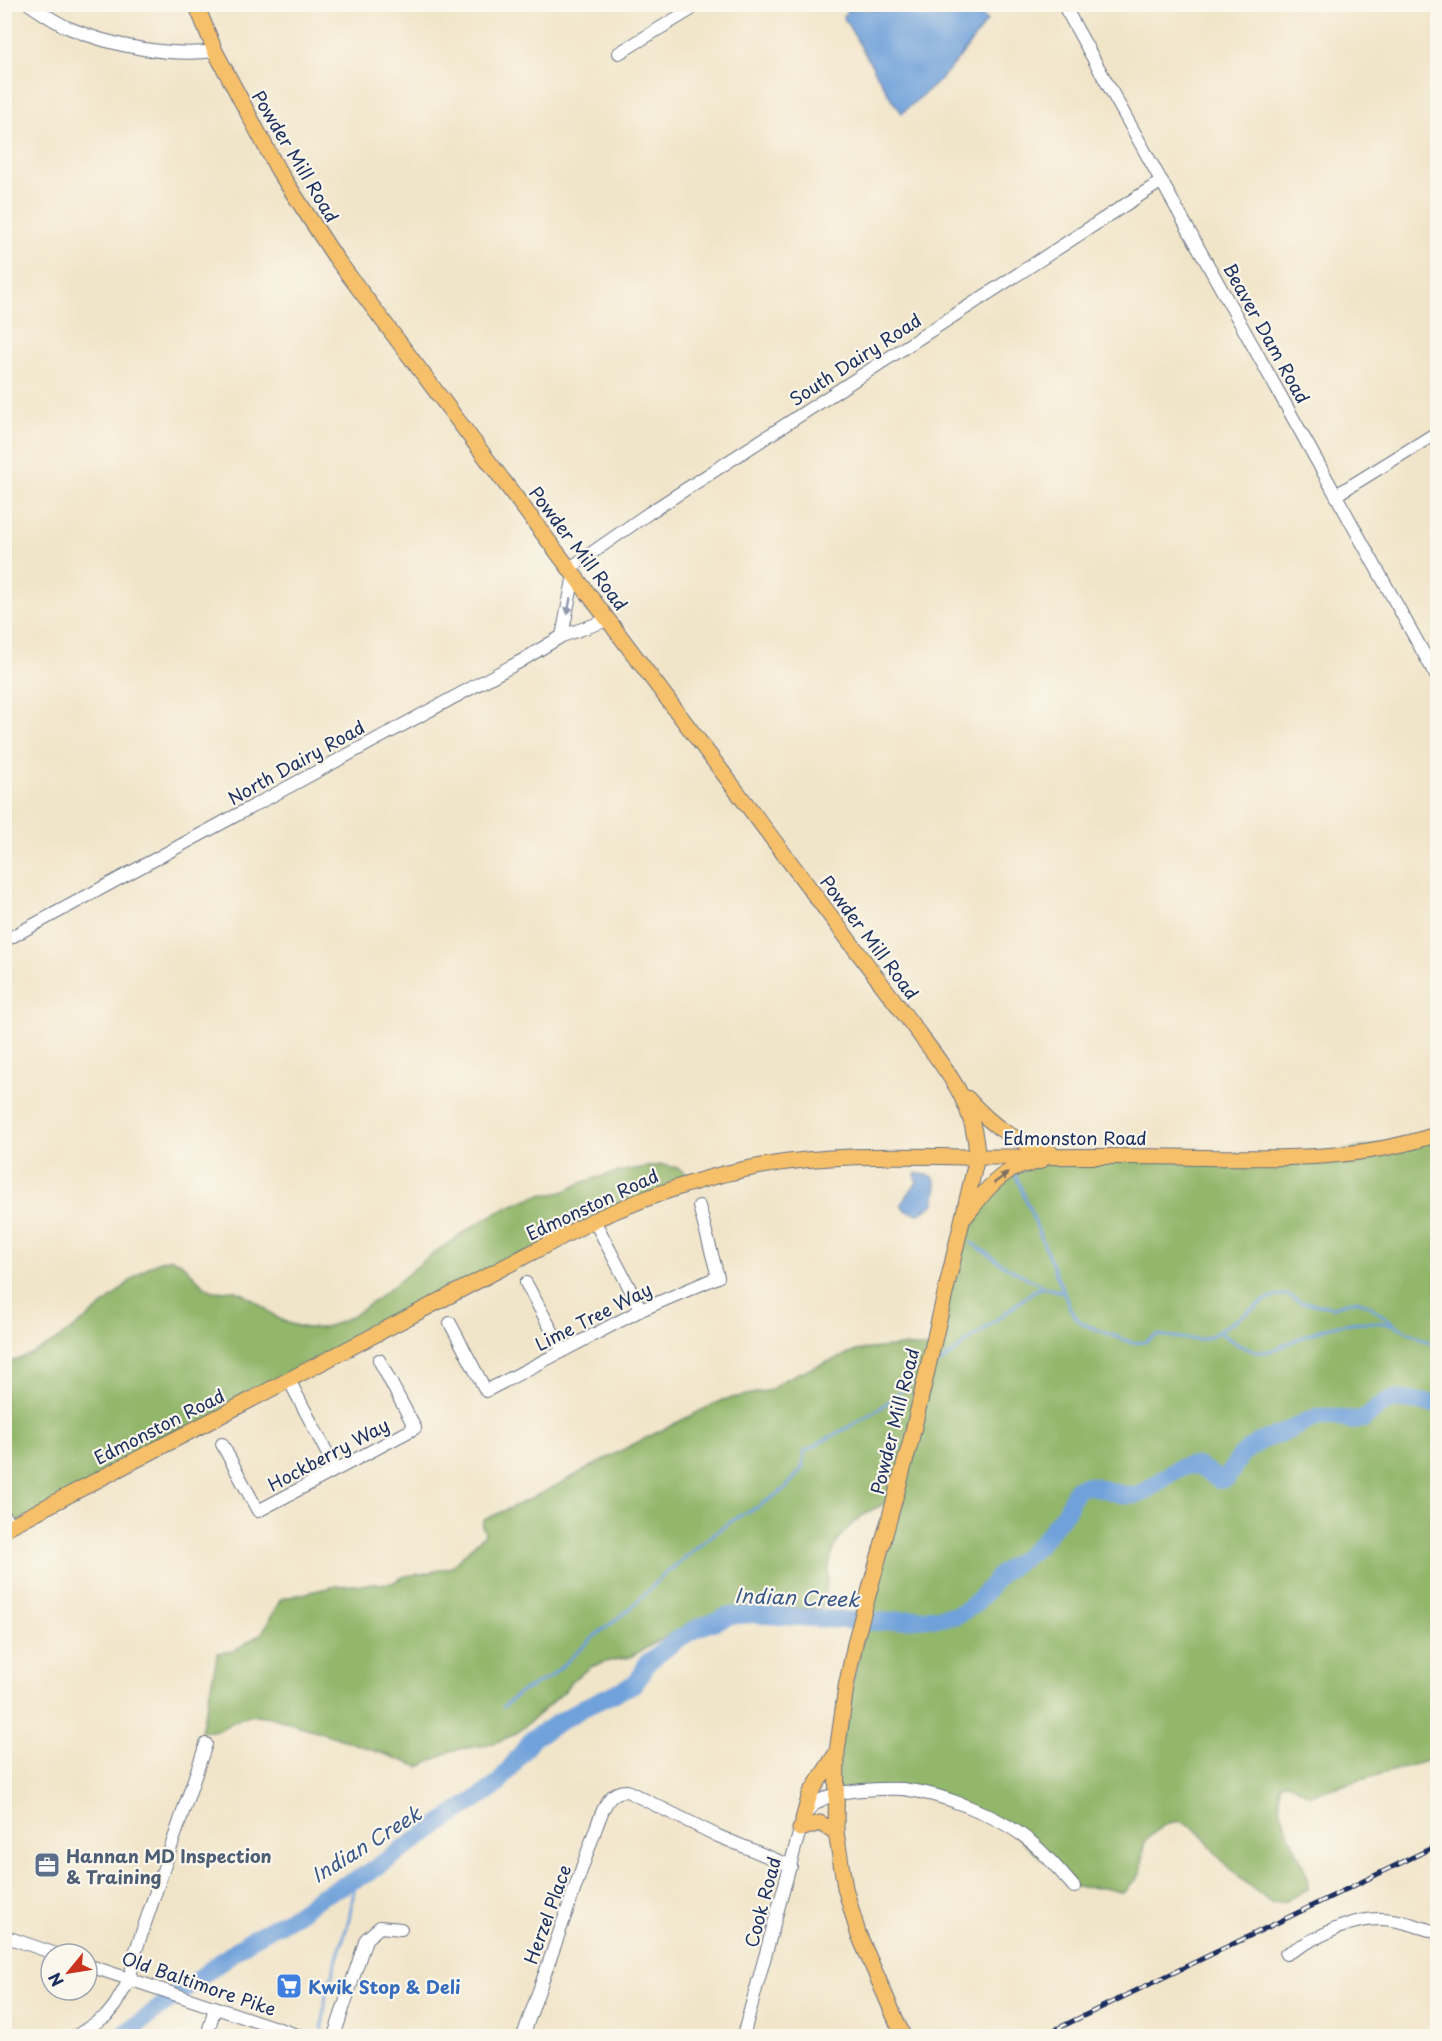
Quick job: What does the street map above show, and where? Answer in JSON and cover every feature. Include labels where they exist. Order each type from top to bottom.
[{"type":"main road","name":"Powder Mill Road","points":[[196,4],[215,51],[278,170],[335,257],[911,1023],[955,1084],[973,1123],[977,1157],[910,1444],[856,1639],[846,1687],[837,1752],[836,1832],[845,1888],[858,1933],[903,2037]]},
{"type":"main road","points":[[955,1084],[993,1125],[1010,1137],[1059,1156]]},
{"type":"main road","name":"Edmonston Road","points":[[7,1523],[289,1380],[594,1220],[647,1197],[692,1182],[763,1166],[831,1157],[1332,1155],[1385,1149],[1437,1134]]},
{"type":"main road","points":[[962,1221],[992,1184],[1004,1175],[1014,1169],[1059,1156]]},
{"type":"main road","points":[[836,1832],[820,1822],[802,1824],[810,1794],[837,1752]]},
{"type":"street","points":[[29,4],[68,28],[105,40],[174,53],[215,51]]},
{"type":"street","name":"Beaver Dam Road","points":[[1063,4],[1437,679]]},
{"type":"street","points":[[619,53],[690,10]]},
{"type":"street","name":"South Dairy Road","points":[[572,572],[650,513],[1162,181]]},
{"type":"street","points":[[1336,495],[1437,432]]},
{"type":"street","points":[[562,636],[572,572]]},
{"type":"street","name":"North Dairy Road","points":[[4,941],[521,661],[562,636],[608,620]]},
{"type":"street","name":"Lime Tree Way","points":[[450,1323],[486,1390],[640,1310],[718,1277],[699,1206]]},
{"type":"street","points":[[594,1220],[640,1310]]},
{"type":"street","points":[[526,1283],[562,1351]]},
{"type":"street","name":"Hockberry Way","points":[[222,1444],[258,1511],[415,1428],[379,1360]]},
{"type":"street","points":[[289,1380],[336,1470]]},
{"type":"street","points":[[76,2037],[106,2016],[130,1979],[134,1956],[206,1744]]},
{"type":"street","points":[[802,1824],[811,1807],[836,1792],[911,1790],[938,1797],[1000,1821],[1028,1839],[1046,1855],[1074,1887]]},
{"type":"street","name":"Herzel Place","points":[[523,2037],[605,1804],[614,1795],[627,1791],[718,1836],[791,1866]]},
{"type":"street","name":"Cook Road","points":[[743,2037],[802,1824]]},
{"type":"street","points":[[1286,1954],[1341,1926],[1356,1922],[1390,1920],[1437,1933]]},
{"type":"street","points":[[334,2037],[366,1939],[380,1927],[402,1929]]},
{"type":"street","points":[[4,1936],[39,1948]]},
{"type":"street","name":"Old Baltimore Pike","points":[[99,1969],[300,2037]]},
{"type":"street","points":[[207,2037],[215,2007]]},
{"type":"green space","points":[[1437,1134],[1437,1758],[1309,1795],[1288,1782],[1281,1784],[1279,1793],[1283,1817],[1308,1878],[1308,1889],[1285,1901],[1272,1904],[1226,1865],[1200,1834],[1182,1822],[1171,1822],[1160,1828],[1146,1841],[1143,1847],[1141,1872],[1123,1893],[1104,1888],[1074,1887],[1000,1821],[911,1790],[836,1792],[837,1752],[894,1500],[863,1515],[839,1540],[830,1562],[824,1603],[819,1608],[728,1610],[690,1623],[630,1657],[591,1667],[571,1681],[564,1692],[518,1732],[487,1745],[453,1750],[420,1767],[263,1715],[246,1716],[223,1728],[209,1732],[201,1731],[218,1653],[234,1651],[262,1633],[281,1599],[336,1586],[392,1583],[405,1576],[451,1567],[484,1535],[482,1526],[484,1520],[544,1492],[722,1400],[771,1390],[796,1374],[859,1350],[901,1346],[932,1348],[962,1221],[992,1184],[1059,1156],[1308,1157]]},
{"type":"green space","points":[[662,1165],[678,1168],[697,1181],[647,1197],[11,1526],[4,1515],[4,1364],[33,1353],[59,1338],[84,1321],[150,1266],[173,1259],[185,1266],[208,1288],[214,1291],[233,1290],[242,1293],[290,1324],[310,1328],[329,1326],[369,1305],[430,1256],[482,1221],[510,1206],[540,1195],[556,1194],[605,1175]]},
{"type":"water","points":[[849,9],[981,13],[987,21],[940,80],[902,113],[843,16]]},
{"type":"water","points":[[915,1174],[933,1177],[936,1194],[933,1205],[918,1214],[905,1210],[901,1204],[917,1182]]},
{"type":"waterway","points":[[1016,1176],[1070,1308],[1078,1320],[1085,1325],[1133,1343],[1144,1342],[1157,1335],[1198,1340],[1210,1337],[1266,1300],[1289,1295],[1300,1302],[1333,1307],[1358,1300],[1397,1326],[1438,1347]]},
{"type":"waterway","points":[[972,1243],[1005,1266],[1044,1287]]},
{"type":"waterway","points":[[939,1364],[1035,1290],[1044,1287],[1062,1292]]},
{"type":"waterway","points":[[1219,1332],[1235,1343],[1259,1352],[1278,1348],[1336,1325],[1355,1322],[1395,1325]]},
{"type":"waterway","points":[[503,1707],[519,1693],[550,1677],[596,1635],[630,1609],[665,1574],[716,1532],[785,1489],[802,1469],[804,1453],[807,1450],[868,1416],[886,1404],[912,1381]]},
{"type":"waterway","name":"Indian Creek","points":[[122,2036],[250,1940],[295,1915],[320,1897],[368,1873],[497,1785],[533,1738],[583,1708],[634,1684],[647,1663],[678,1639],[697,1628],[729,1616],[751,1614],[876,1622],[954,1616],[970,1608],[1001,1574],[1036,1548],[1066,1511],[1080,1487],[1093,1486],[1123,1495],[1139,1494],[1176,1470],[1192,1465],[1200,1467],[1219,1480],[1227,1478],[1239,1458],[1247,1450],[1259,1442],[1307,1421],[1320,1417],[1354,1421],[1364,1419],[1384,1403],[1395,1399],[1438,1404]]},
{"type":"waterway","points":[[322,2030],[326,1994],[349,1920],[356,1878]]},
{"type":"railway","points":[[1042,2036],[1438,1845]]},
{"type":"place","name":"Hannan MD Inspection & Training","points":[[47,1865]]},
{"type":"place","name":"Kwik Stop & Deli","points":[[289,1986]]}]
